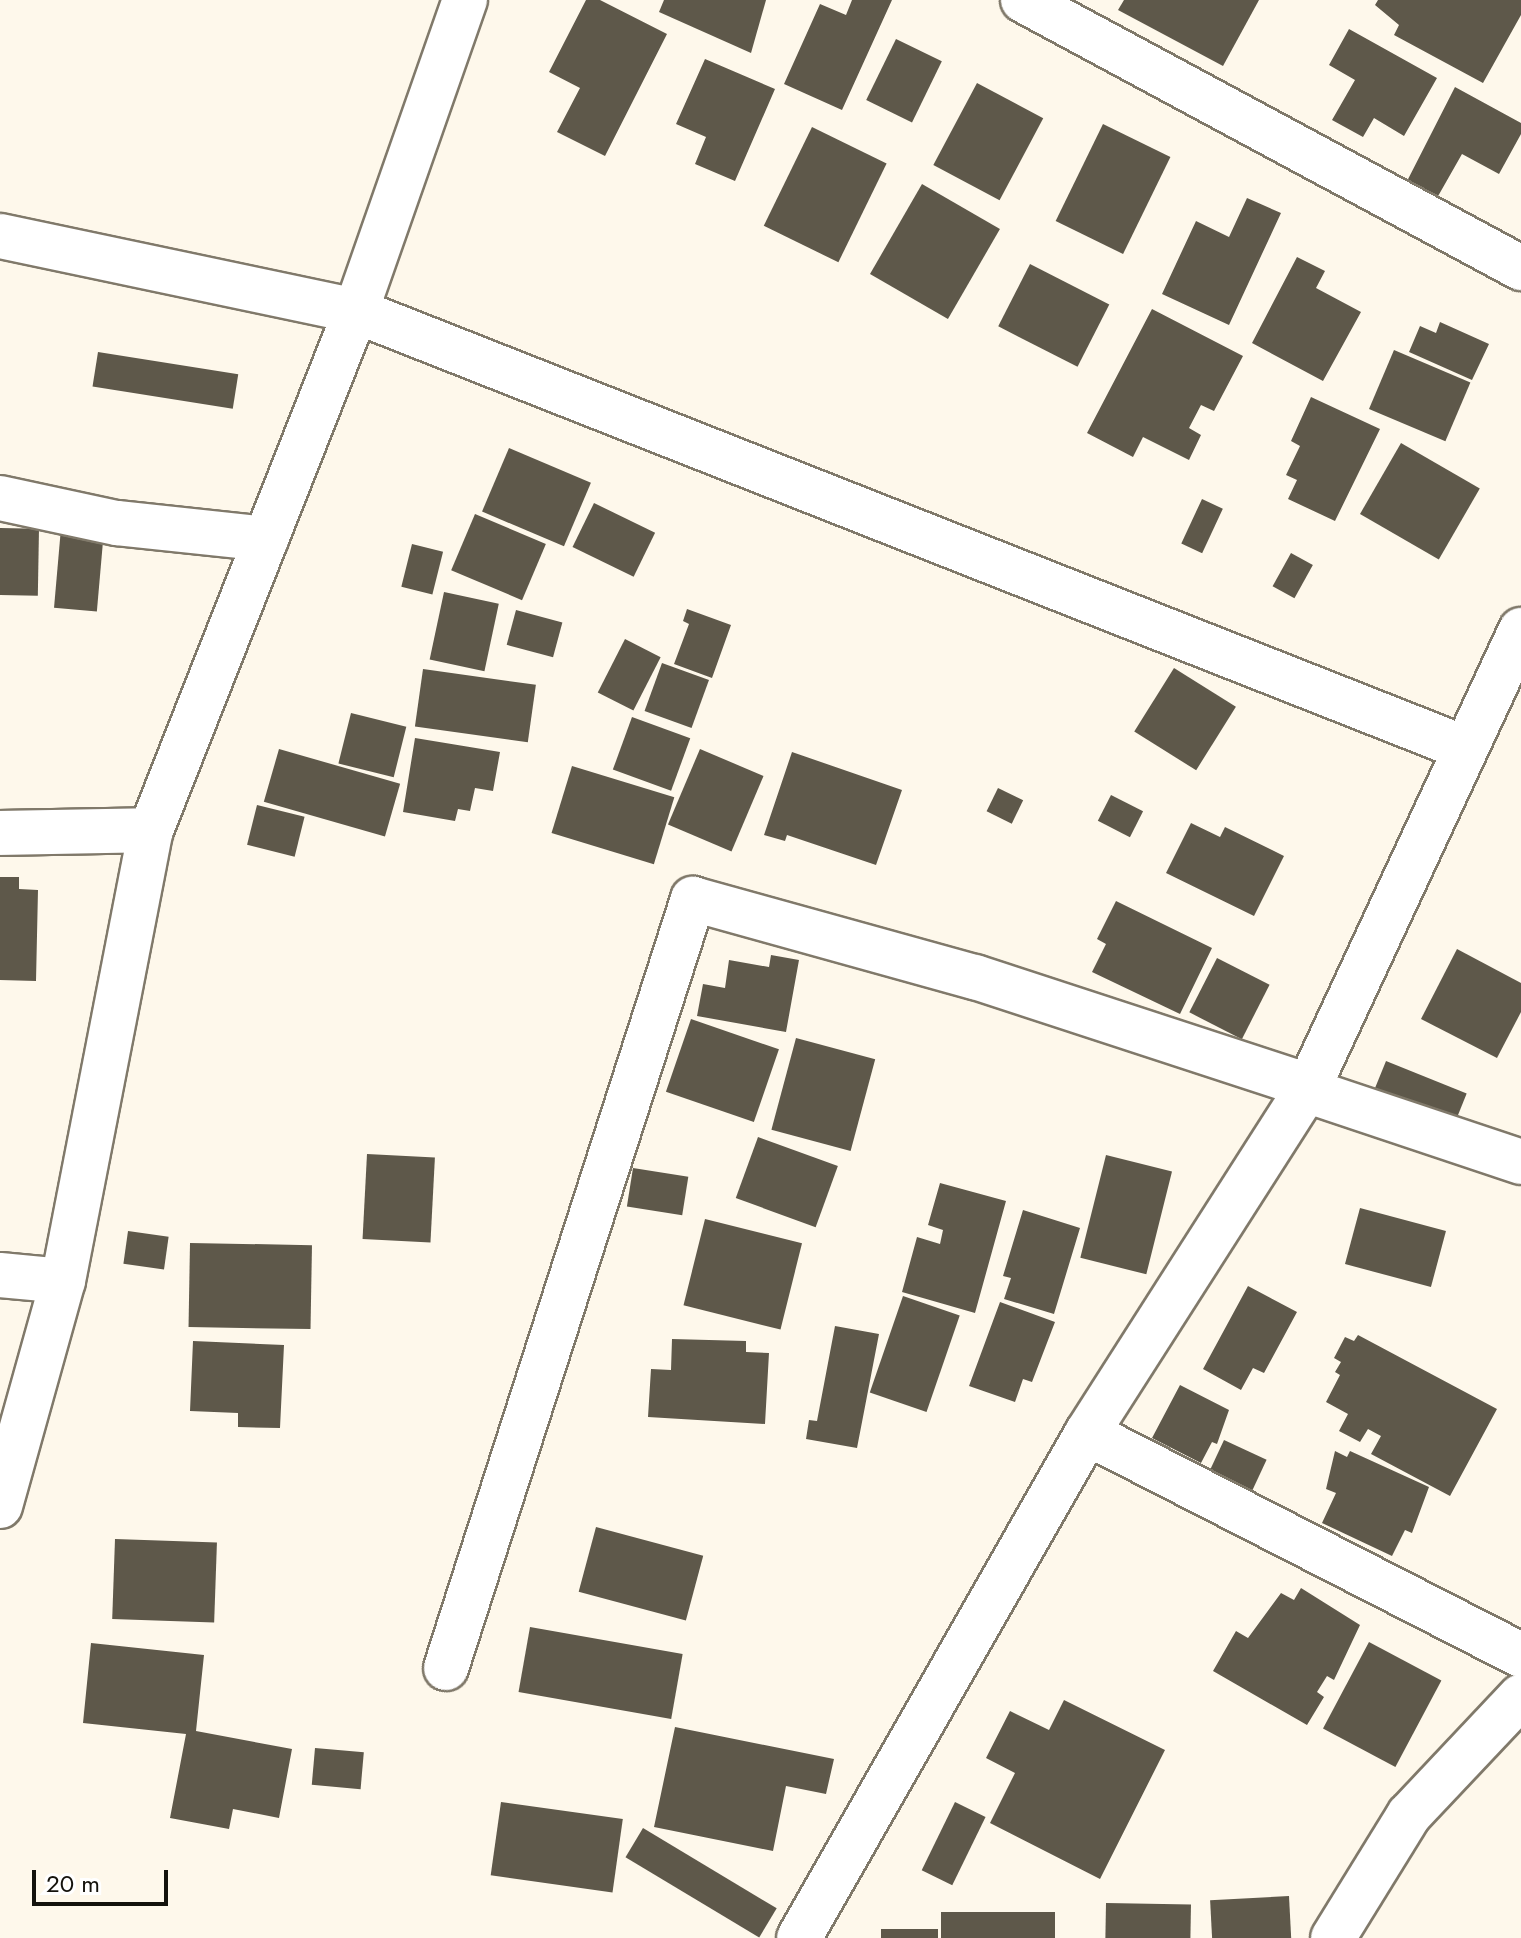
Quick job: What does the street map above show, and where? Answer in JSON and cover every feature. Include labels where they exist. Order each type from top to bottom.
[{"type":"street","points":[[0,1506],[63,1281],[151,830],[356,311],[465,0]]},
{"type":"street","points":[[1023,0],[1521,268]]},
{"type":"street","points":[[0,236],[356,311],[1464,748]]},
{"type":"street","points":[[0,498],[117,523],[266,539]]},
{"type":"street","points":[[799,1938],[1087,1433],[1308,1088],[1521,630]]},
{"type":"street","points":[[0,833],[151,830]]},
{"type":"street","points":[[446,1668],[693,899],[975,977],[1521,1162]]},
{"type":"street","points":[[0,1275],[63,1281]]},
{"type":"street","points":[[1087,1433],[1521,1655]]},
{"type":"street","points":[[1333,1938],[1409,1815],[1521,1696]]},
{"type":"building","points":[[586,0],[600,0],[667,34],[605,156],[557,132],[580,88],[549,72]]},
{"type":"building","points":[[664,0],[766,0],[751,53],[659,12]]},
{"type":"building","points":[[852,0],[892,0],[842,110],[784,84],[820,4],[846,15]]},
{"type":"building","points":[[1124,0],[1259,0],[1223,66],[1118,10]]},
{"type":"building","points":[[1378,0],[1521,0],[1521,15],[1483,83],[1394,35],[1399,25],[1375,5]]},
{"type":"building","points":[[1349,29],[1437,78],[1404,136],[1374,118],[1363,137],[1332,120],[1355,80],[1329,65]]},
{"type":"building","points":[[896,39],[942,61],[912,122],[866,100]]},
{"type":"building","points":[[705,59],[775,89],[735,181],[695,164],[706,137],[676,124]]},
{"type":"building","points":[[977,83],[1043,118],[1000,200],[933,165]]},
{"type":"building","points":[[1455,87],[1521,123],[1521,134],[1499,174],[1462,154],[1433,205],[1403,189]]},
{"type":"building","points":[[1103,124],[1170,157],[1123,254],[1056,221]]},
{"type":"building","points":[[812,127],[887,163],[838,262],[764,226]]},
{"type":"building","points":[[922,184],[1000,229],[948,319],[870,274]]},
{"type":"building","points":[[1247,198],[1281,213],[1229,325],[1162,294],[1196,221],[1229,237]]},
{"type":"building","points":[[1297,257],[1325,271],[1316,288],[1361,312],[1323,381],[1252,343]]},
{"type":"building","points":[[1030,264],[1109,304],[1078,367],[998,326]]},
{"type":"building","points":[[1152,309],[1243,356],[1214,411],[1201,405],[1189,428],[1201,435],[1189,460],[1143,437],[1133,457],[1087,433]]},
{"type":"building","points":[[1440,322],[1489,344],[1472,380],[1409,352],[1420,326],[1436,333]]},
{"type":"building","points":[[1394,350],[1470,382],[1445,441],[1369,409]]},
{"type":"building","points":[[98,352],[238,374],[233,409],[93,387]]},
{"type":"building","points":[[1311,397],[1380,429],[1335,521],[1288,499],[1297,480],[1286,475],[1300,446],[1291,441]]},
{"type":"building","points":[[1401,443],[1480,488],[1439,560],[1360,514]]},
{"type":"building","points":[[509,448],[591,483],[564,546],[482,512]]},
{"type":"building","points":[[1202,499],[1223,509],[1202,553],[1181,543]]},
{"type":"building","points":[[594,503],[655,533],[634,577],[573,547]]},
{"type":"building","points":[[475,514],[546,544],[522,600],[451,570]]},
{"type":"building","points":[[0,528],[39,529],[38,596],[0,595]]},
{"type":"building","points":[[61,528],[104,532],[97,611],[54,608]]},
{"type":"building","points":[[412,544],[443,552],[432,594],[401,587]]},
{"type":"building","points":[[1291,553],[1313,565],[1294,598],[1273,586]]},
{"type":"building","points":[[444,592],[499,604],[484,671],[430,659]]},
{"type":"building","points":[[687,609],[731,625],[712,678],[674,664],[689,624],[683,621]]},
{"type":"building","points":[[516,610],[562,622],[553,657],[507,645]]},
{"type":"building","points":[[625,639],[661,657],[633,711],[598,692]]},
{"type":"building","points":[[662,663],[709,680],[692,728],[645,711]]},
{"type":"building","points":[[1174,668],[1236,707],[1196,770],[1134,732]]},
{"type":"building","points":[[423,669],[536,685],[528,742],[415,726]]},
{"type":"building","points":[[351,713],[406,727],[394,777],[338,763]]},
{"type":"building","points":[[632,717],[690,738],[671,791],[613,770]]},
{"type":"building","points":[[415,738],[500,752],[493,791],[475,788],[470,811],[458,809],[455,821],[403,812]]},
{"type":"building","points":[[279,749],[400,784],[385,837],[264,802]]},
{"type":"building","points":[[700,749],[764,776],[731,851],[668,824]]},
{"type":"building","points":[[792,752],[902,790],[876,865],[787,835],[785,841],[764,835]]},
{"type":"building","points":[[572,766],[674,797],[654,864],[552,833]]},
{"type":"building","points":[[998,788],[1023,800],[1012,824],[987,811]]},
{"type":"building","points":[[1111,795],[1143,811],[1130,837],[1098,821]]},
{"type":"building","points":[[257,805],[305,817],[295,857],[247,845]]},
{"type":"building","points":[[1191,823],[1220,837],[1225,827],[1284,856],[1254,916],[1166,873]]},
{"type":"building","points":[[0,877],[19,877],[19,889],[38,890],[36,981],[0,980]]},
{"type":"building","points":[[1116,901],[1212,948],[1180,1014],[1092,972],[1106,944],[1097,939]]},
{"type":"building","points":[[1457,949],[1521,983],[1521,1012],[1497,1058],[1421,1019]]},
{"type":"building","points":[[771,955],[799,960],[786,1032],[697,1016],[703,984],[725,988],[729,960],[769,967]]},
{"type":"building","points":[[1217,958],[1270,985],[1242,1039],[1189,1012]]},
{"type":"building","points":[[691,1019],[779,1049],[754,1122],[666,1092]]},
{"type":"building","points":[[796,1038],[875,1059],[851,1151],[771,1130]]},
{"type":"building","points":[[1386,1061],[1467,1094],[1455,1121],[1375,1089]]},
{"type":"building","points":[[758,1137],[838,1166],[816,1227],[736,1198]]},
{"type":"building","points":[[367,1154],[435,1158],[430,1242],[363,1239]]},
{"type":"building","points":[[1106,1155],[1172,1171],[1146,1274],[1080,1258]]},
{"type":"building","points":[[633,1168],[688,1177],[682,1215],[627,1207]]},
{"type":"building","points":[[940,1183],[1006,1201],[975,1313],[902,1292],[917,1237],[940,1244],[943,1230],[928,1225]]},
{"type":"building","points":[[1360,1208],[1446,1231],[1431,1287],[1345,1264]]},
{"type":"building","points":[[1023,1210],[1080,1228],[1054,1314],[1004,1299],[1011,1278],[1003,1276]]},
{"type":"building","points":[[705,1219],[802,1243],[780,1330],[683,1305]]},
{"type":"building","points":[[128,1231],[169,1237],[164,1269],[123,1264]]},
{"type":"building","points":[[190,1243],[312,1245],[311,1329],[189,1327]]},
{"type":"building","points":[[1248,1286],[1297,1312],[1264,1373],[1253,1368],[1241,1390],[1203,1369]]},
{"type":"building","points":[[903,1296],[960,1316],[927,1412],[870,1392]]},
{"type":"building","points":[[1000,1302],[1055,1322],[1032,1382],[1023,1379],[1015,1402],[969,1386]]},
{"type":"building","points":[[835,1326],[879,1334],[857,1448],[806,1439],[809,1420],[817,1421]]},
{"type":"building","points":[[1358,1335],[1497,1409],[1450,1496],[1371,1454],[1381,1436],[1368,1429],[1360,1442],[1339,1431],[1348,1414],[1326,1402],[1340,1375],[1335,1372],[1341,1362],[1334,1358],[1345,1337],[1354,1341]]},
{"type":"building","points":[[672,1339],[746,1341],[746,1352],[769,1353],[765,1424],[648,1417],[651,1369],[671,1370]]},
{"type":"building","points":[[193,1341],[284,1345],[280,1428],[238,1427],[238,1413],[190,1411]]},
{"type":"building","points":[[1180,1385],[1229,1410],[1217,1444],[1212,1442],[1201,1463],[1152,1438]]},
{"type":"building","points":[[1224,1440],[1267,1460],[1251,1494],[1208,1474]]},
{"type":"building","points":[[1335,1451],[1347,1457],[1350,1451],[1429,1487],[1412,1533],[1405,1530],[1392,1556],[1322,1523],[1336,1493],[1326,1489]]},
{"type":"building","points":[[596,1527],[703,1556],[686,1620],[579,1592]]},
{"type":"building","points":[[115,1539],[217,1543],[214,1623],[112,1619]]},
{"type":"building","points":[[1301,1588],[1360,1625],[1334,1680],[1327,1676],[1317,1692],[1324,1697],[1307,1725],[1213,1671],[1236,1631],[1248,1638],[1281,1593],[1294,1600]]},
{"type":"building","points":[[530,1627],[683,1654],[671,1719],[519,1692]]},
{"type":"building","points":[[1369,1642],[1441,1680],[1395,1767],[1323,1729]]},
{"type":"building","points":[[91,1643],[204,1655],[196,1731],[292,1749],[279,1818],[233,1809],[229,1829],[170,1818],[186,1734],[83,1723]]},
{"type":"building","points":[[1064,1700],[1165,1750],[1100,1879],[990,1823],[1015,1773],[986,1758],[1010,1711],[1049,1730]]},
{"type":"building","points":[[675,1727],[834,1759],[826,1794],[786,1786],[773,1851],[654,1827]]},
{"type":"building","points":[[315,1748],[364,1752],[361,1789],[312,1785]]},
{"type":"building","points":[[501,1802],[623,1819],[613,1892],[491,1875]]},
{"type":"building","points":[[955,1802],[986,1817],[952,1885],[922,1870]]},
{"type":"building","points":[[643,1828],[777,1908],[759,1937],[625,1857]]},
{"type":"building","points":[[1289,1896],[1291,1938],[1212,1938],[1210,1900]]},
{"type":"building","points":[[1106,1903],[1191,1904],[1190,1938],[1105,1938]]},
{"type":"building","points":[[941,1912],[1055,1912],[1055,1938],[941,1938]]},
{"type":"building","points":[[881,1929],[938,1929],[938,1938],[881,1938]]}]
